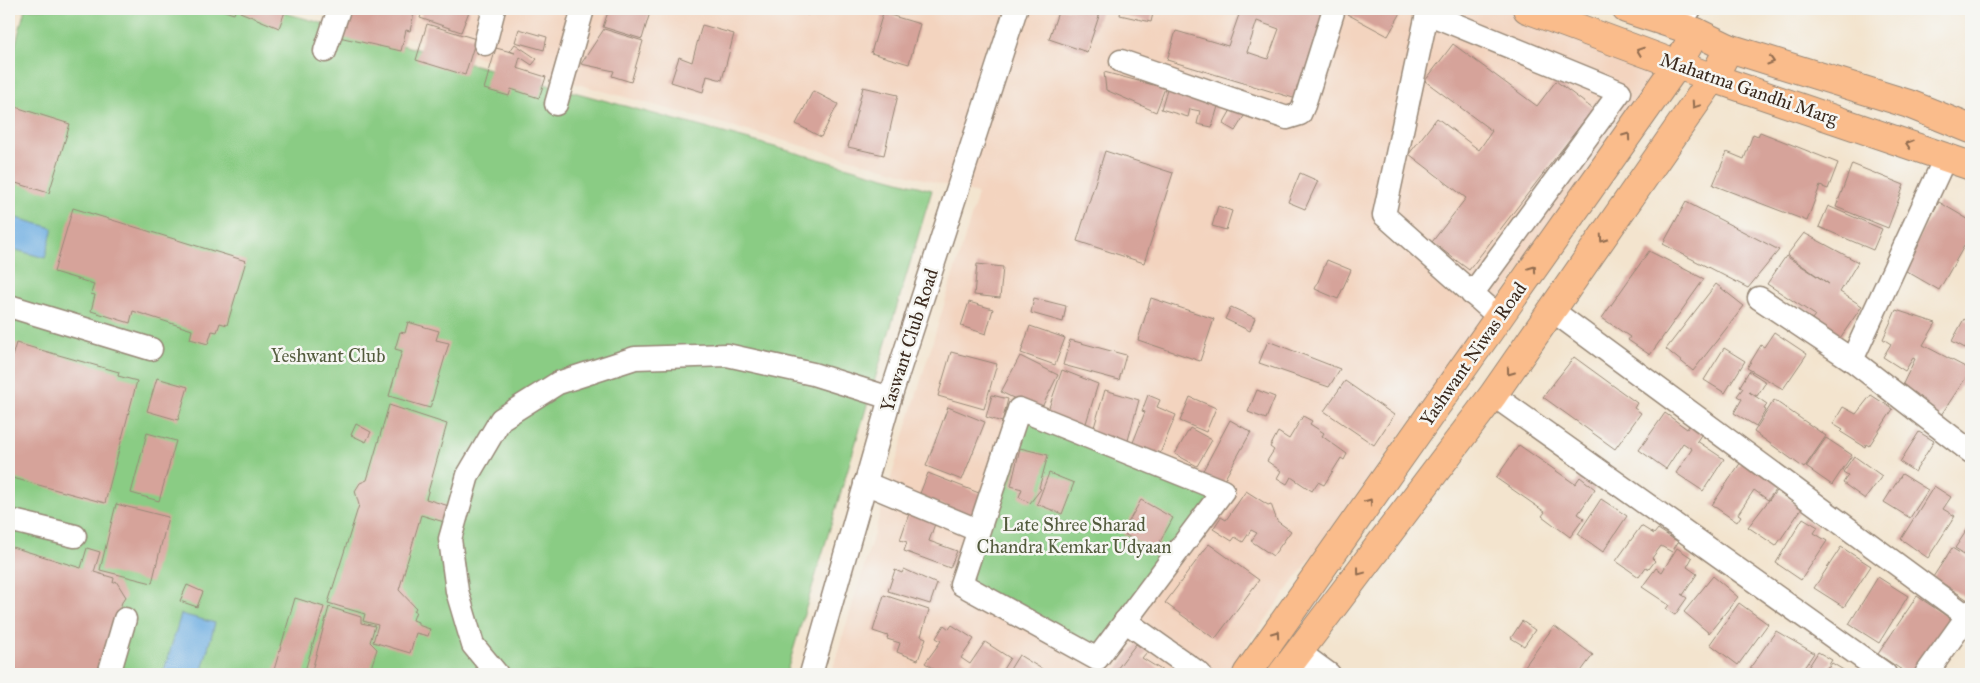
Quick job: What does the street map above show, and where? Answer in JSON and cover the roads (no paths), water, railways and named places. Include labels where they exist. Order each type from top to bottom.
[{"type":"main road","name":"Mahatma Gandhi Marg","points":[[1527,9],[1713,78],[1971,166]]},
{"type":"main road","name":"Mahatma Gandhi Marg","points":[[1626,9],[1688,22],[1730,48],[1909,104],[1971,130]]},
{"type":"main road","name":"Yashwant Niwas Road","points":[[1248,674],[1677,65],[1688,22]]},
{"type":"main road","name":"Yashwant Niwas Road","points":[[1282,674],[1493,395],[1713,78],[1730,48]]},
{"type":"street","points":[[325,51],[339,9]]},
{"type":"street","points":[[485,44],[494,9]]},
{"type":"street","points":[[556,104],[583,9]]},
{"type":"street","name":"Yaswant Club Road","points":[[811,674],[890,398],[1016,9]]},
{"type":"street","points":[[1121,61],[1287,118],[1300,114],[1304,105],[1334,9]]},
{"type":"street","points":[[1472,294],[1620,92],[1428,11],[1384,215],[1472,294],[1499,318]]},
{"type":"street","points":[[1852,360],[1946,156]]},
{"type":"street","points":[[1759,298],[1852,360],[1971,452]]},
{"type":"street","points":[[9,306],[150,348]]},
{"type":"street","points":[[1553,311],[1969,613],[1926,674]]},
{"type":"street","points":[[497,674],[473,645],[457,591],[450,539],[468,475],[502,419],[558,383],[635,358],[727,355],[813,374],[890,398]]},
{"type":"street","points":[[1493,395],[1885,674]]},
{"type":"street","points":[[1018,409],[1223,491],[1097,659],[960,584],[976,530],[1018,409]]},
{"type":"street","points":[[865,483],[976,530]]},
{"type":"street","points":[[9,520],[75,536]]},
{"type":"street","points":[[109,674],[125,619]]},
{"type":"street","points":[[1125,621],[1200,674]]},
{"type":"street","points":[[1299,652],[1329,674]]},
{"type":"water","points":[[9,216],[53,228],[45,258],[9,248]]},
{"type":"water","points":[[181,614],[215,623],[201,674],[163,674]]},
{"type":"park label","name":"Yeshwant Club","points":[[328,355]]},
{"type":"park label","name":"Late Shree Sharad Chandra Kemkar Udyaan","points":[[1074,535]]}]
